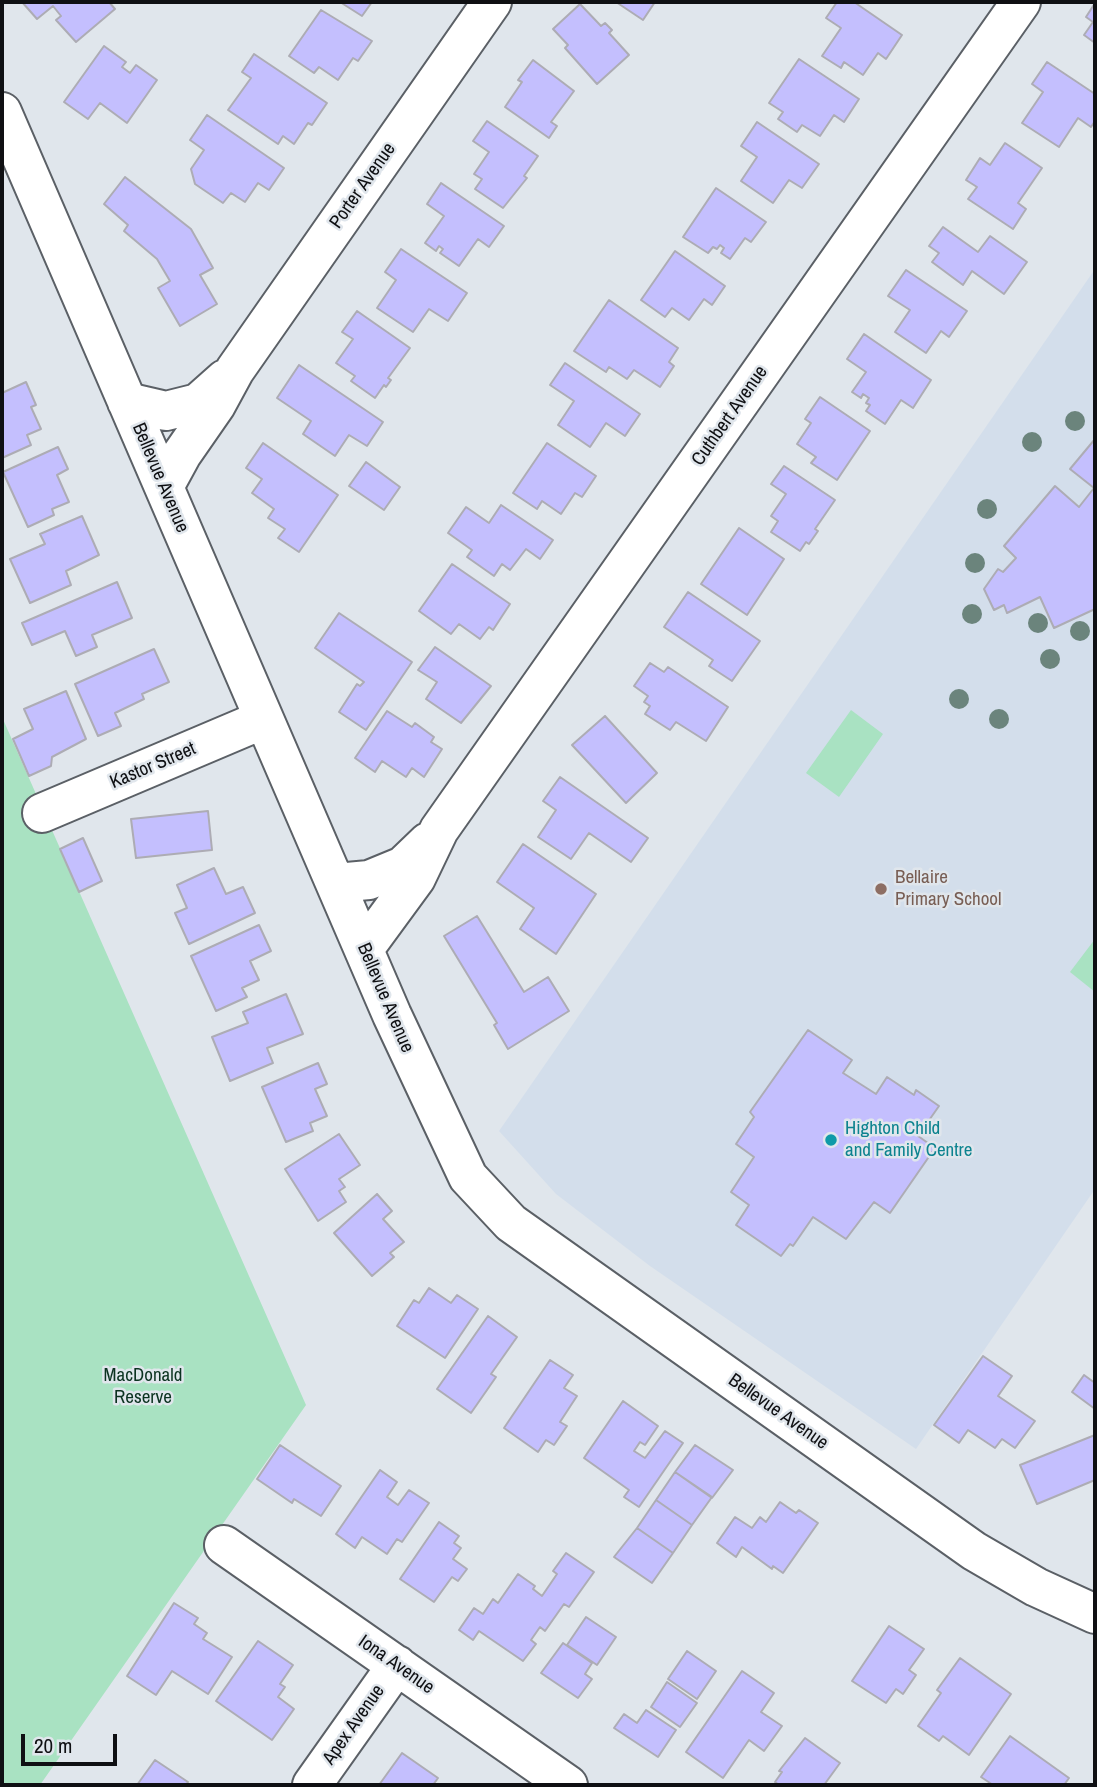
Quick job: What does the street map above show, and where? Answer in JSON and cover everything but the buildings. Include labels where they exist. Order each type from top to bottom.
[{"type":"street","name":"Porter Avenue","points":[[164,487],[235,370],[492,2]]},
{"type":"street","name":"Cuthbert Avenue","points":[[364,949],[415,878],[439,830],[1021,2]]},
{"type":"street","name":"Bellevue Avenue","points":[[2,112],[422,1083],[468,1177],[511,1223],[974,1551],[1036,1587],[1091,1605]]},
{"type":"street","name":"Porter Avenue","points":[[127,402],[166,411],[198,403],[235,370]]},
{"type":"street","name":"Kastor Street","points":[[42,813],[264,719]]},
{"type":"street","name":"Cuthbert Avenue","points":[[335,883],[369,880],[404,866],[439,830]]},
{"type":"street","name":"Iona Avenue","points":[[224,1545],[568,1785]]},
{"type":"street","name":"Apex Avenue","points":[[312,1785],[397,1665]]},
{"type":"shaded area","name":"Bellaire Primary School","points":[[1095,269],[1095,1189],[916,1449],[650,1266],[556,1194],[499,1131]]},
{"type":"green space","points":[[851,710],[883,734],[839,797],[806,773]]},
{"type":"green space","name":"MacDonald Reserve","points":[[2,717],[306,1405],[40,1785],[2,1785]]},
{"type":"green space","points":[[1095,939],[1095,992],[1070,972]]},
{"type":"place","name":"Bellaire Primary School","points":[[881,889]]},
{"type":"place","name":"Highton Child and Family Centre","points":[[831,1140]]}]
